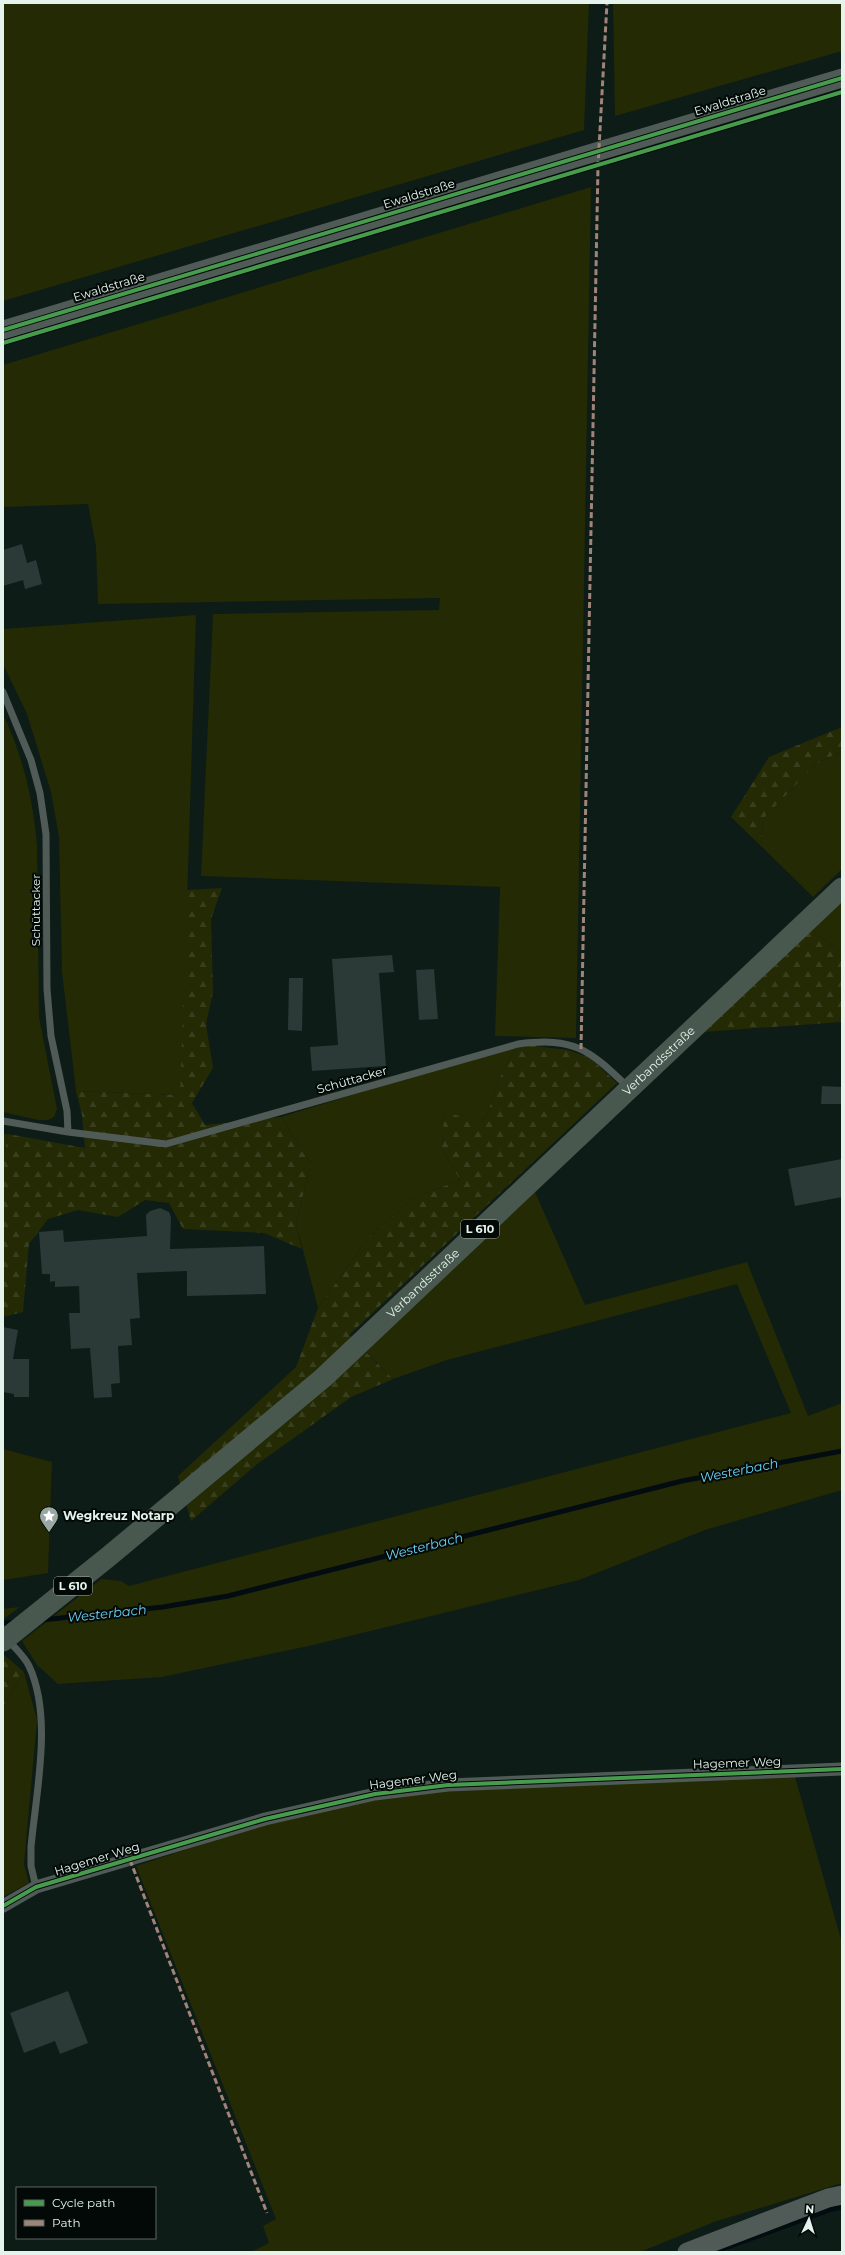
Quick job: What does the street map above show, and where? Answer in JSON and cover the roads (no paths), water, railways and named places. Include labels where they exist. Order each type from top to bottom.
[{"type":"main road","name":"Verbandsstraße","points":[[10,1635],[108,1557],[323,1378],[842,888]]},
{"type":"street","name":"Ewaldstraße","points":[[3,330],[842,78]]},
{"type":"street","name":"Hagemer Weg","points":[[3,1906],[36,1888],[265,1819],[375,1794],[448,1785],[842,1769]]},
{"type":"street","points":[[687,2252],[828,2198],[842,2195]]},
{"type":"lane","name":"Schüttacker","points":[[3,692],[24,742],[40,794],[46,834],[47,990],[51,1036],[67,1111],[68,1132]]},
{"type":"lane","name":"Schüttacker","points":[[3,1121],[68,1132],[166,1144],[518,1044],[534,1042],[572,1045],[586,1051],[602,1062],[629,1088]]},
{"type":"lane","points":[[10,1635],[29,1665],[39,1693],[42,1718],[31,1847],[31,1866],[36,1888]]},
{"type":"waterway","name":"Westerbach","points":[[42,1620],[163,1607],[228,1596],[682,1481],[842,1451]]},
{"type":"waterway","name":"Westerbach","points":[[3,1623],[16,1622]]},
{"type":"waterway","points":[[714,2252],[832,2209],[842,2207]]},
{"type":"place","name":"Wegkreuz Notarp","points":[[49,1533]]}]
